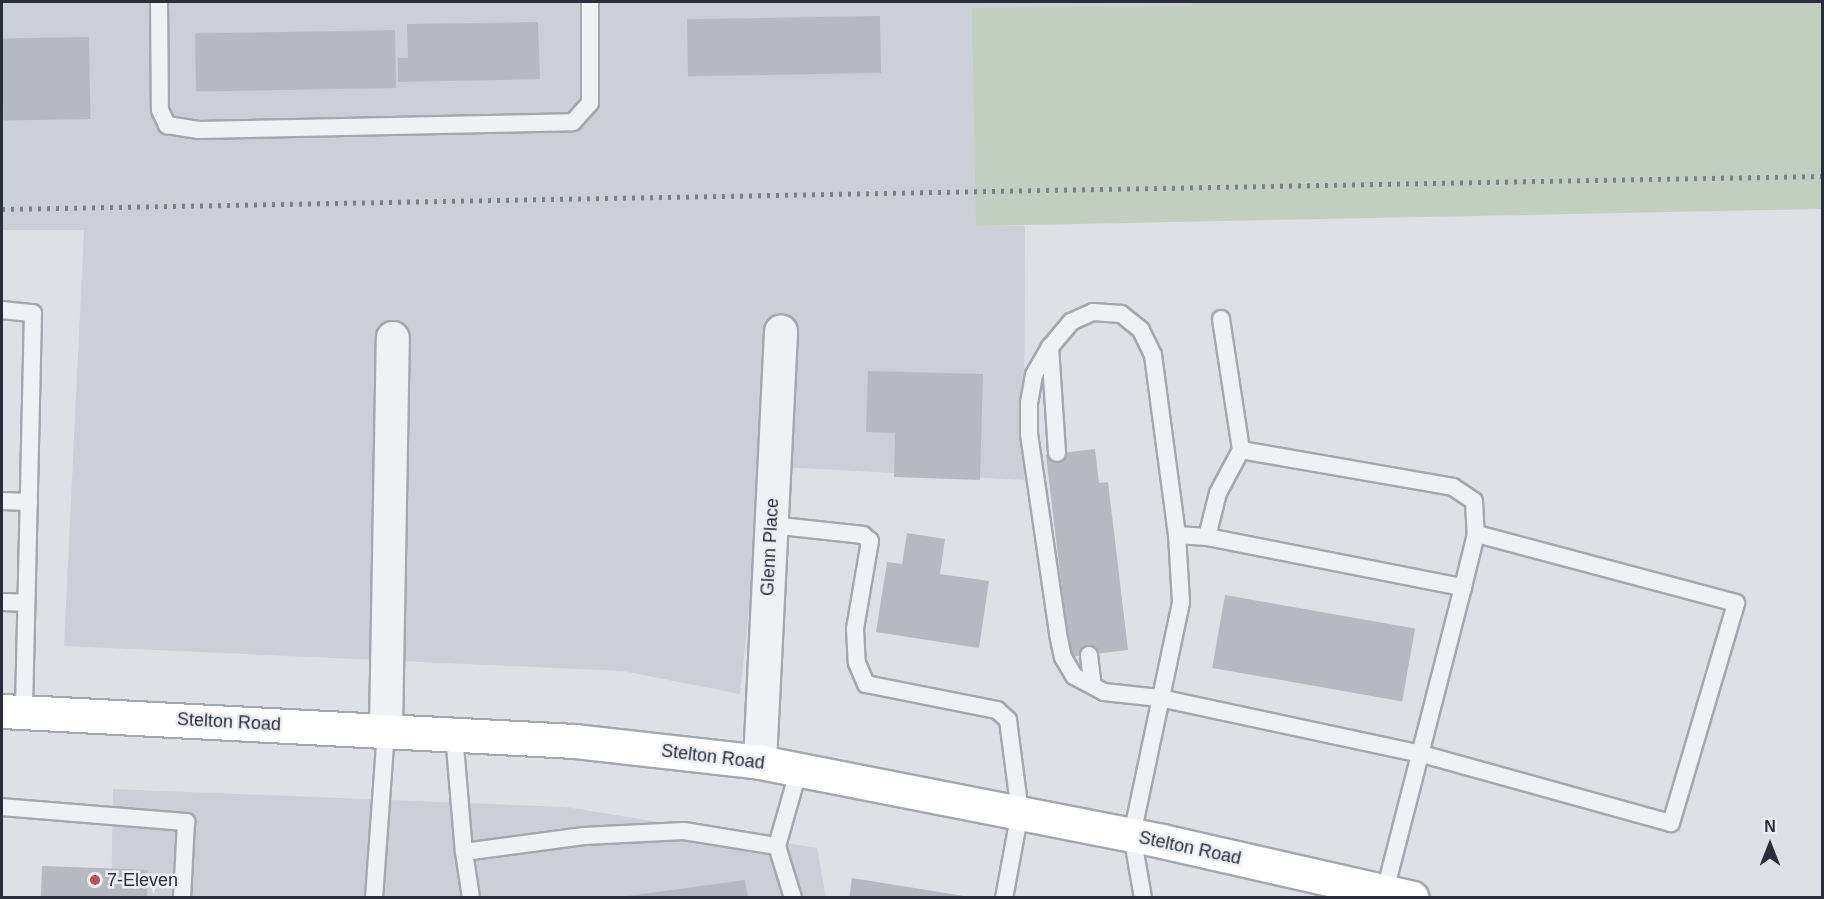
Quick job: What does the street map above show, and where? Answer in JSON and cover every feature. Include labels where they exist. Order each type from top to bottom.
[{"type":"main road","name":"Stelton Road","points":[[13,711],[574,741],[760,762],[1132,835],[1399,894]]},
{"type":"street","name":"Glenn Place","points":[[760,762],[781,332]]},
{"type":"street","points":[[386,730],[393,338]]},
{"type":"lane","points":[[159,2],[160,110],[167,125],[199,130],[573,122],[590,103],[590,2]]},
{"type":"lane","points":[[2,310],[33,314],[26,603],[13,711]]},
{"type":"lane","points":[[1143,897],[1132,835],[1160,698],[1181,602],[1177,535],[1153,355],[1141,330],[1121,314],[1093,312],[1071,322],[1050,347],[1034,375],[1029,434],[1063,657],[1074,676],[1104,692],[1160,698],[1422,754],[1671,823],[1737,603],[1476,534]]},
{"type":"lane","points":[[1207,537],[1218,493],[1241,450],[1221,319]]},
{"type":"lane","points":[[1050,347],[1058,453]]},
{"type":"lane","points":[[1241,450],[1453,487],[1474,501],[1476,534],[1422,754],[1399,894]]},
{"type":"lane","points":[[2,501],[29,502]]},
{"type":"lane","points":[[771,525],[863,535],[870,541],[855,629],[857,663],[866,684],[997,710],[1008,720],[1020,812],[1004,897]]},
{"type":"lane","points":[[1177,535],[1207,537],[1463,586]]},
{"type":"lane","points":[[2,602],[26,603]]},
{"type":"lane","points":[[1089,655],[1093,686]]},
{"type":"lane","points":[[374,897],[386,730]]},
{"type":"lane","points":[[454,734],[464,852],[471,897]]},
{"type":"lane","points":[[793,897],[777,846],[799,769]]},
{"type":"lane","points":[[2,807],[186,822],[182,897]]},
{"type":"lane","points":[[464,852],[584,836],[684,831],[777,846]]},
{"type":"shaded area","points":[[2,2],[1192,2],[1192,6],[977,226],[1025,226],[1024,480],[764,466],[740,694],[623,671],[64,646],[84,230],[2,230]]},
{"type":"shaded area","points":[[113,789],[566,807],[817,848],[826,897],[111,898]]},
{"type":"green space","points":[[1192,2],[1822,2],[1822,209],[976,226],[972,8],[1192,6]]},
{"type":"building","points":[[880,16],[881,73],[688,76],[687,19]]},
{"type":"building","points":[[538,22],[540,79],[398,82],[398,58],[408,58],[407,24]]},
{"type":"building","points":[[395,30],[396,88],[196,91],[195,33]]},
{"type":"building","points":[[89,37],[90,119],[3,121],[2,39]]},
{"type":"building","points":[[868,371],[983,374],[980,480],[894,477],[895,433],[866,432]]},
{"type":"building","points":[[1095,449],[1099,483],[1108,482],[1128,650],[1070,657],[1046,455]]},
{"type":"building","points":[[907,533],[945,539],[940,574],[989,581],[979,648],[876,632],[887,562],[902,564]]},
{"type":"building","points":[[1225,595],[1415,629],[1402,701],[1212,668]]},
{"type":"building","name":"7-Eleven","points":[[42,866],[148,870],[147,898],[41,898]]},
{"type":"building","points":[[852,878],[964,896],[964,898],[849,898]]},
{"type":"building","points":[[745,880],[748,898],[628,898],[628,896]]},
{"type":"railway","points":[[2,209],[1822,176]]},
{"type":"place","name":"7-Eleven","points":[[95,880]]}]
